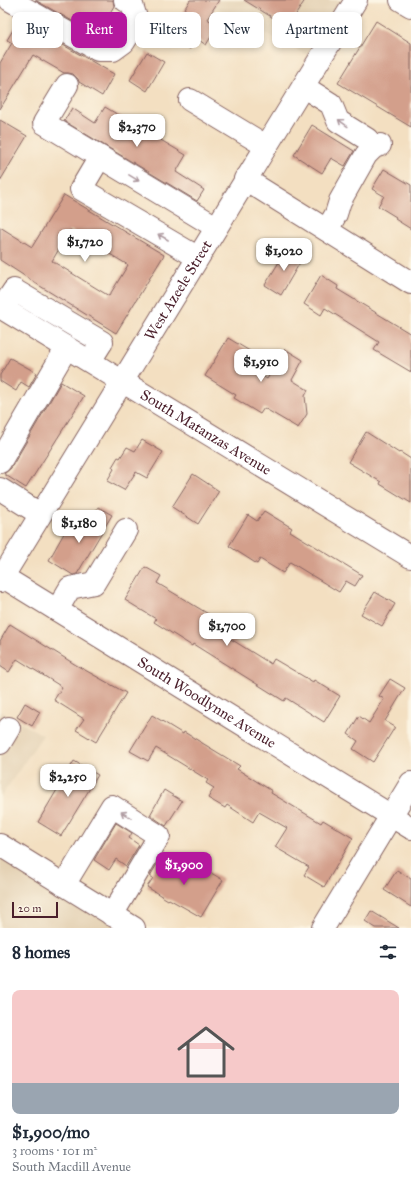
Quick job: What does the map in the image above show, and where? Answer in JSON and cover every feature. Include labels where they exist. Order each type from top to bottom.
[{"type":"street","points":[[10,0],[98,50],[113,50],[124,42],[136,21],[132,5],[125,0]]},
{"type":"street","name":"West Azeele Street","points":[[1,577],[197,257],[304,87],[356,0]]},
{"type":"street","points":[[401,0],[411,6]]},
{"type":"street","points":[[67,85],[44,123],[216,227]]},
{"type":"street","points":[[304,87],[331,104],[338,120],[377,146],[366,155],[340,201],[336,214],[328,230]]},
{"type":"street","points":[[190,100],[266,146]]},
{"type":"street","points":[[100,157],[81,189],[197,257]]},
{"type":"street","points":[[245,180],[328,230],[411,283]]},
{"type":"street","points":[[1,308],[14,290],[102,342],[90,361]]},
{"type":"street","name":"South Matanzas Avenue","points":[[1,308],[122,380],[411,557]]},
{"type":"street","points":[[0,462],[67,347]]},
{"type":"street","points":[[0,489],[40,514]]},
{"type":"street","points":[[56,610],[70,588],[94,583],[126,530]]},
{"type":"street","name":"South Woodlynne Avenue","points":[[1,577],[411,828]]},
{"type":"street","points":[[324,928],[411,783]]},
{"type":"street","points":[[64,885],[112,806],[159,836],[112,915]]},
{"type":"street","points":[[0,845],[134,928]]},
{"type":"shaded area","points":[[201,0],[345,0],[338,12],[272,12],[272,37],[264,33],[264,12],[224,12]]},
{"type":"shaded area","points":[[294,48],[316,48],[311,57]]},
{"type":"shaded area","points":[[0,711],[43,735],[0,798]]},
{"type":"shaded area","points":[[0,854],[119,928],[0,928]]},
{"type":"building","points":[[35,0],[113,0],[114,6],[110,12],[71,12],[71,20],[63,16],[63,12],[56,12]]},
{"type":"building","points":[[190,0],[219,0],[211,12],[209,12],[207,19],[209,20],[209,40],[206,45],[201,42],[201,12],[183,12]]},
{"type":"building","points":[[244,0],[305,0],[297,12],[272,12],[272,17]]},
{"type":"building","points":[[376,21],[411,43],[411,127],[338,83],[359,48],[362,48],[362,44]]},
{"type":"building","points":[[12,32],[12,43],[7,40]]},
{"type":"building","points":[[12,43],[12,48],[63,48],[63,45],[114,74],[102,96],[79,82],[73,74],[64,73],[33,55],[0,109],[0,63]]},
{"type":"building","points":[[147,52],[164,62],[147,91],[130,80]]},
{"type":"building","points":[[105,107],[186,155],[176,172],[204,190],[197,201],[64,121],[72,108],[95,123]]},
{"type":"building","points":[[0,120],[27,136],[0,181]]},
{"type":"building","points":[[312,125],[354,151],[345,166],[331,158],[322,173],[294,155]]},
{"type":"building","points":[[384,169],[411,185],[411,229],[395,219],[396,217],[378,206],[384,196],[372,189]]},
{"type":"building","points":[[64,195],[164,255],[116,333],[0,260],[0,227],[32,247]],"holes":[[[70,230],[128,265],[109,296],[52,261]]]},
{"type":"building","points":[[287,249],[302,259],[281,295],[265,285]]},
{"type":"building","points":[[321,275],[338,286],[337,289],[411,334],[411,372],[374,350],[379,342],[325,308],[321,315],[304,304]]},
{"type":"building","points":[[228,338],[253,353],[246,366],[267,379],[285,349],[303,360],[292,380],[308,390],[305,396],[307,414],[298,428],[264,408],[260,414],[234,398],[236,395],[205,376]]},
{"type":"building","points":[[10,358],[37,373],[29,387],[21,382],[16,391],[0,381],[0,375]]},
{"type":"building","points":[[61,382],[84,396],[26,488],[4,474],[11,468]]},
{"type":"building","points":[[366,432],[411,459],[411,503],[380,484],[381,482],[348,462]]},
{"type":"building","points":[[142,440],[163,452],[147,478],[136,472],[124,490],[107,481],[114,469],[112,467],[118,457],[120,458],[127,447],[135,451]]},
{"type":"building","points":[[193,474],[219,491],[198,524],[172,507]]},
{"type":"building","points":[[98,507],[112,515],[77,574],[73,575],[49,560],[67,528],[81,536]]},
{"type":"building","points":[[264,511],[292,528],[290,531],[362,575],[355,586],[346,581],[339,592],[290,562],[283,573],[260,559],[257,564],[229,546],[248,515],[257,521]]},
{"type":"building","points":[[145,567],[161,576],[157,583],[210,615],[205,623],[271,664],[274,659],[313,682],[314,680],[340,696],[324,722],[286,698],[284,701],[193,644],[192,646],[154,622],[156,619],[125,600]]},
{"type":"building","points":[[375,592],[395,604],[382,626],[361,614]]},
{"type":"building","points":[[10,624],[76,665],[126,693],[96,742],[76,730],[84,719],[54,700],[62,687],[17,659],[9,672],[0,666],[0,641]]},
{"type":"building","points":[[390,679],[405,688],[385,721],[395,727],[373,762],[353,749],[358,741],[348,734],[359,716],[369,723],[384,699],[379,696]]},
{"type":"building","points":[[25,703],[40,712],[32,726],[17,717]]},
{"type":"building","points":[[152,715],[183,734],[184,732],[240,766],[237,769],[272,791],[271,793],[321,823],[323,820],[353,838],[324,887],[304,875],[309,867],[275,847],[287,828],[259,812],[253,822],[227,805],[225,808],[208,798],[214,788],[206,783],[208,780],[156,748],[148,761],[130,751]]},
{"type":"building","points":[[74,761],[98,775],[61,836],[38,822]]},
{"type":"building","points":[[164,790],[182,801],[166,826],[150,815]]},
{"type":"building","points":[[116,823],[132,833],[129,838],[139,845],[126,866],[116,859],[109,870],[94,860]]},
{"type":"building","points":[[162,856],[195,877],[201,867],[223,880],[201,917],[147,887],[153,878],[150,876]]},
{"type":"building","points":[[397,870],[411,879],[411,907],[384,890]]},
{"type":"building","points":[[371,911],[399,928],[376,928],[365,921]]}]
